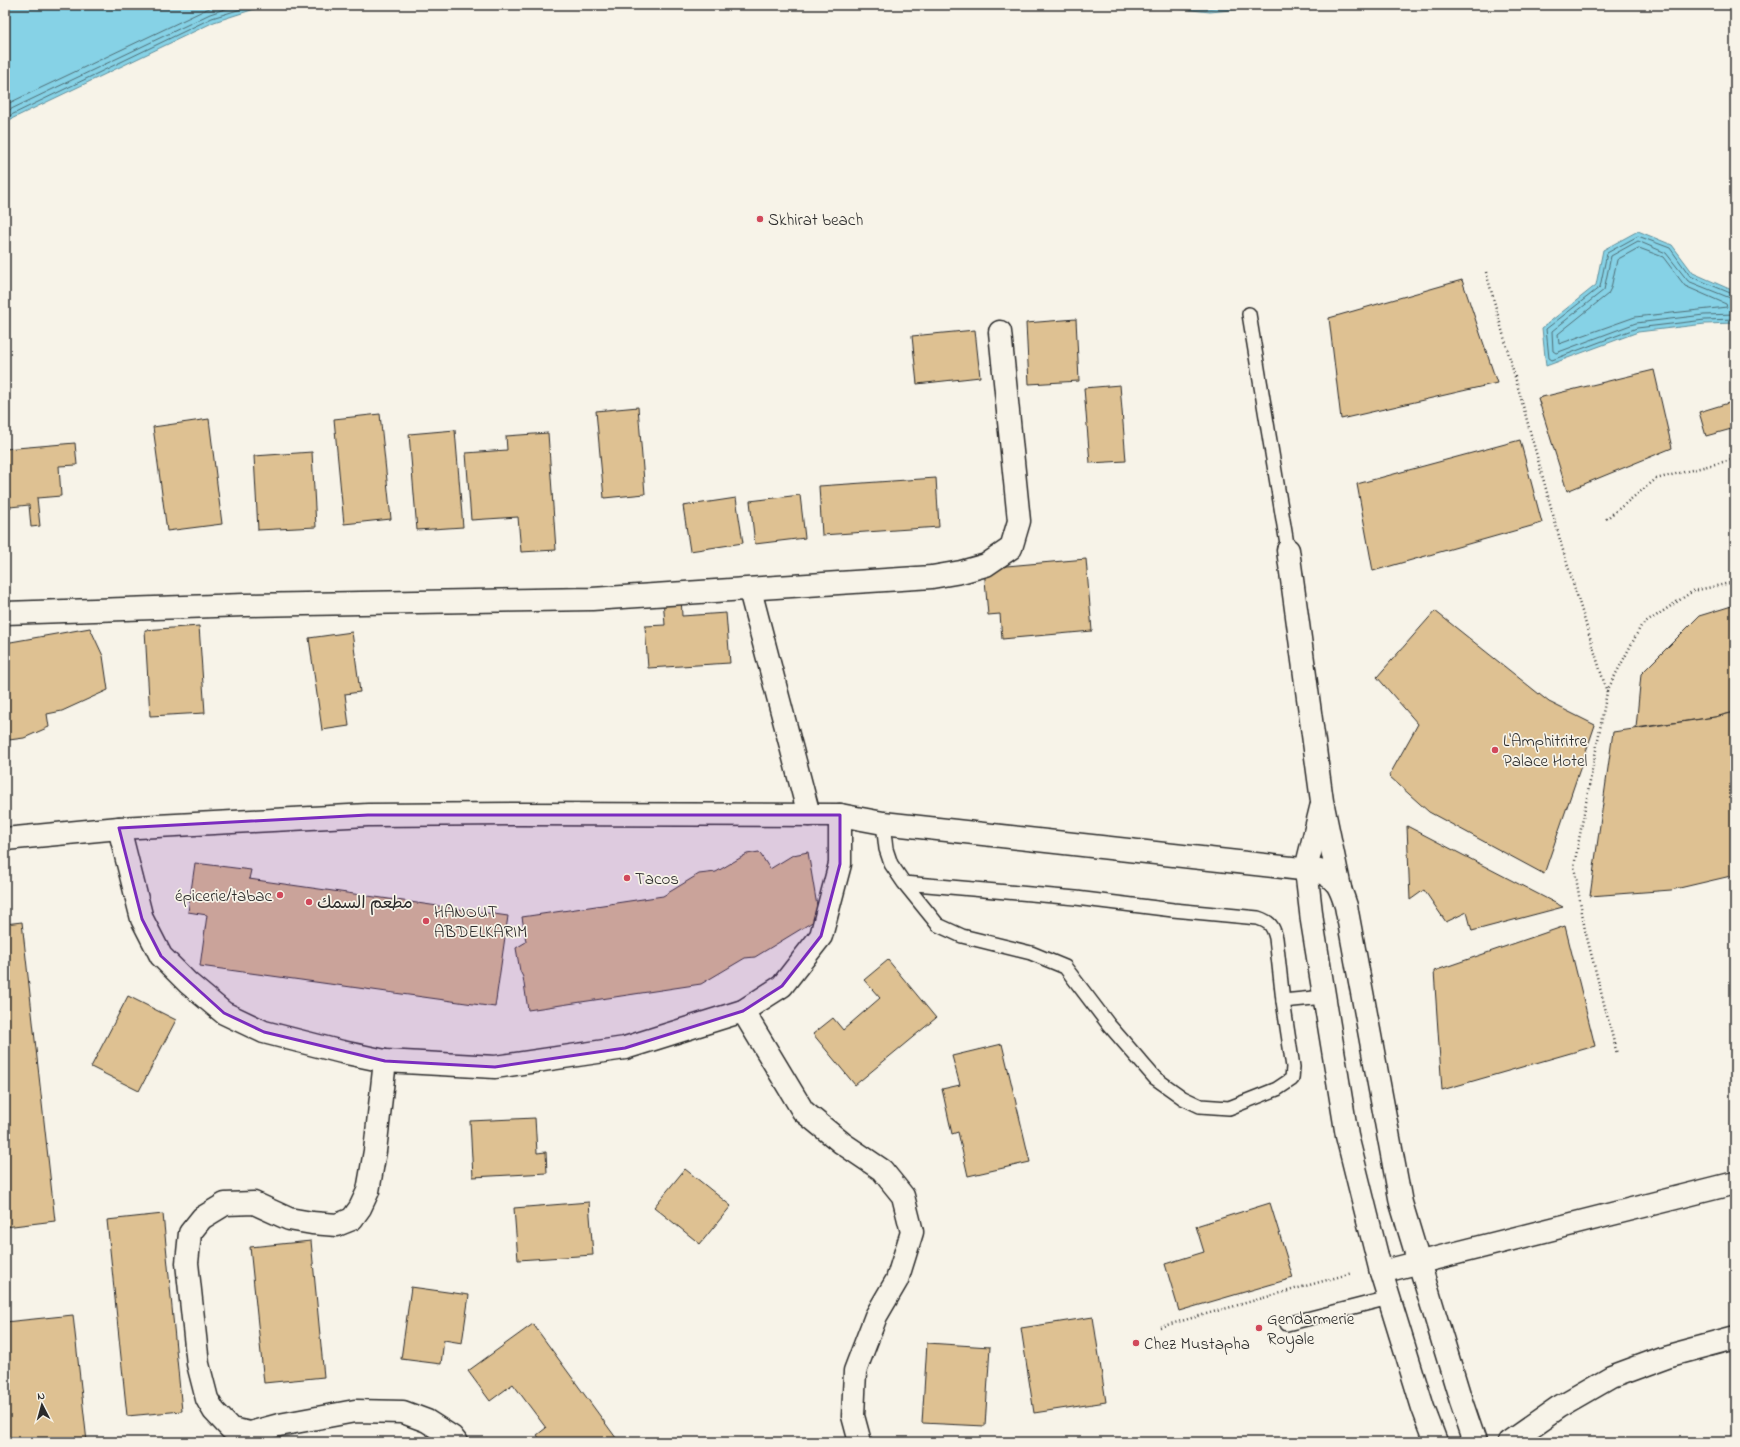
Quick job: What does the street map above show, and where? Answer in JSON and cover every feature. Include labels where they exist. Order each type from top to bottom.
[{"type":"street","points":[[5,613],[244,605],[592,599],[750,590],[932,577],[961,572],[986,565],[1011,548],[1020,521],[1000,332]]},
{"type":"street","points":[[1288,550],[1322,801],[1340,888],[1346,906],[1401,1203],[1474,1442]]},
{"type":"street","points":[[750,590],[809,815]]},
{"type":"street","points":[[1322,801],[1306,869],[1312,920],[1347,1136],[1380,1269],[1423,1408],[1436,1442]]},
{"type":"street","points":[[5,839],[119,828],[368,815],[840,814],[884,823],[1306,869],[1319,871],[1332,877],[1340,888]]},
{"type":"street","points":[[119,828],[142,919],[161,956],[188,983],[224,1013],[264,1032],[342,1052],[385,1061],[495,1067],[625,1048],[743,1011],[782,986],[821,936],[840,864],[840,814]]},
{"type":"street","points":[[743,1011],[803,1111],[842,1143],[882,1170],[903,1196],[912,1232],[897,1280],[876,1316],[855,1371],[853,1416],[860,1442]]},
{"type":"street","points":[[385,1061],[375,1151],[368,1191],[360,1208],[352,1219],[337,1225],[312,1223],[289,1219],[254,1203],[225,1204],[202,1218],[190,1233],[187,1263],[198,1364],[214,1411],[231,1429],[250,1433],[279,1425],[355,1411],[404,1412],[427,1420],[452,1437],[456,1442]]},
{"type":"street","points":[[1380,1269],[1418,1262],[1735,1183]]},
{"type":"street","points":[[1509,1442],[1560,1407],[1611,1377],[1668,1356],[1735,1338]]},
{"type":"lane","points":[[1250,314],[1288,550]]},
{"type":"lane","points":[[884,823],[886,849],[892,864],[904,884],[938,925],[962,936],[1031,953],[1065,967],[1110,1025],[1155,1078],[1182,1098],[1200,1106],[1229,1108],[1277,1089],[1292,1079],[1293,1067],[1283,1001],[1276,938],[1271,924],[1258,918],[1173,910],[1076,898],[904,884]]},
{"type":"lane","points":[[1283,1001],[1324,997]]},
{"type":"lane","points":[[1287,1324],[1390,1298]]},
{"type":"path","points":[[1486,272],[1562,547],[1607,692]]},
{"type":"path","points":[[1606,519],[1656,479],[1735,459]]},
{"type":"path","points":[[1617,1054],[1585,930],[1574,866],[1607,692],[1641,626],[1693,591],[1735,582]]},
{"type":"path","points":[[1160,1326],[1380,1269]]},
{"type":"highlighted area","points":[[368,815],[840,815],[840,864],[821,936],[782,986],[743,1011],[625,1048],[495,1067],[385,1061],[264,1032],[224,1013],[161,956],[142,919],[119,828]]},
{"type":"water","points":[[5,5],[267,5],[214,22],[5,122]]},
{"type":"water","points":[[1146,5],[1283,5],[1210,12]]},
{"type":"water","points":[[1638,231],[1672,245],[1693,273],[1734,291],[1735,323],[1705,324],[1638,332],[1546,366],[1542,328],[1596,285],[1603,250]]},
{"type":"building","points":[[1462,280],[1497,383],[1341,419],[1329,318]]},
{"type":"building","points":[[1076,319],[1079,381],[1029,384],[1026,323]]},
{"type":"building","points":[[975,330],[980,377],[917,384],[912,336]]},
{"type":"building","points":[[1654,370],[1672,448],[1567,491],[1538,398]]},
{"type":"building","points":[[1120,385],[1126,461],[1090,463],[1084,388]]},
{"type":"building","points":[[1735,401],[1735,428],[1706,436],[1699,412]]},
{"type":"building","points":[[638,407],[645,494],[604,498],[596,411]]},
{"type":"building","points":[[380,414],[391,519],[344,524],[334,419]]},
{"type":"building","points":[[209,419],[222,524],[167,531],[153,427]]},
{"type":"building","points":[[455,430],[463,527],[417,530],[409,434]]},
{"type":"building","points":[[548,433],[556,550],[521,552],[518,517],[471,520],[466,453],[507,450],[506,436]]},
{"type":"building","points":[[1520,440],[1542,523],[1373,571],[1357,484]]},
{"type":"building","points":[[75,443],[77,465],[59,466],[61,496],[37,498],[40,526],[31,527],[29,505],[10,507],[5,449]]},
{"type":"building","points":[[312,452],[316,527],[258,530],[254,456]]},
{"type":"building","points":[[936,478],[939,527],[822,535],[819,486]]},
{"type":"building","points":[[800,495],[805,538],[755,544],[750,501]]},
{"type":"building","points":[[736,498],[743,543],[690,551],[683,506]]},
{"type":"building","points":[[1086,559],[1092,631],[1002,639],[1000,614],[988,615],[984,568]]},
{"type":"building","points":[[681,596],[682,616],[726,613],[730,663],[648,668],[645,626],[665,625],[663,598]]},
{"type":"building","points":[[1735,605],[1735,712],[1715,717],[1636,728],[1641,674],[1699,616]]},
{"type":"building","name":"L'Amphitritre Palace Hotel","points":[[1435,611],[1549,702],[1595,725],[1544,874],[1429,812],[1389,776],[1418,724],[1377,677]]},
{"type":"building","points":[[199,626],[205,713],[150,716],[145,630]]},
{"type":"building","points":[[90,628],[103,656],[108,690],[62,711],[47,714],[49,727],[24,738],[9,740],[5,716],[5,643]]},
{"type":"building","points":[[352,632],[360,692],[345,694],[349,726],[322,730],[309,638]]},
{"type":"building","name":"L'Amphitritre Palace Hotel","points":[[1735,712],[1735,875],[1671,890],[1590,896],[1613,732],[1715,717]]},
{"type":"building","points":[[1407,826],[1563,907],[1472,931],[1467,912],[1446,922],[1424,890],[1410,900]]},
{"type":"building","points":[[759,852],[770,869],[793,855],[808,852],[819,918],[755,957],[745,958],[701,984],[528,1010],[523,977],[520,971],[516,948],[526,942],[522,917],[663,896],[699,874],[716,872],[747,854]]},
{"type":"building","points":[[195,863],[251,870],[249,879],[508,916],[495,1007],[200,966],[207,915],[188,912]]},
{"type":"building","points":[[22,922],[55,1221],[5,1227],[5,924]]},
{"type":"building","points":[[1565,926],[1595,1046],[1442,1090],[1434,971]]},
{"type":"building","points":[[888,960],[936,1018],[855,1085],[813,1034],[833,1018],[843,1030],[880,998],[864,980]]},
{"type":"building","points":[[128,996],[176,1020],[139,1091],[91,1067]]},
{"type":"building","points":[[1002,1044],[1030,1162],[968,1176],[958,1132],[952,1134],[942,1089],[960,1085],[952,1056]]},
{"type":"building","points":[[535,1118],[537,1153],[546,1152],[547,1173],[473,1177],[470,1121]]},
{"type":"building","points":[[685,1169],[731,1206],[700,1244],[654,1207]]},
{"type":"building","points":[[589,1202],[593,1255],[518,1260],[514,1208]]},
{"type":"building","points":[[1270,1203],[1293,1278],[1179,1311],[1165,1264],[1204,1252],[1196,1226]]},
{"type":"building","points":[[163,1214],[182,1411],[127,1416],[107,1220]]},
{"type":"building","points":[[311,1241],[324,1377],[264,1383],[250,1247]]},
{"type":"building","points":[[411,1287],[469,1295],[462,1343],[444,1340],[441,1364],[401,1359]]},
{"type":"building","points":[[73,1315],[87,1442],[5,1442],[5,1322]]},
{"type":"building","points":[[1093,1317],[1106,1402],[1034,1413],[1021,1328]]},
{"type":"building","points":[[533,1324],[619,1442],[542,1442],[537,1435],[546,1428],[513,1384],[490,1401],[468,1371]]},
{"type":"building","points":[[927,1343],[990,1347],[985,1426],[922,1423]]},
{"type":"place","name":"Skhirat beach","points":[[760,219]]},
{"type":"place","name":"L'Amphitritre Palace Hotel","points":[[1495,750]]},
{"type":"place","name":"Tacos","points":[[627,878]]},
{"type":"place","name":"épicerie/tabac","points":[[280,895]]},
{"type":"place","name":"مطعم السمك","points":[[309,902]]},
{"type":"place","name":"HANOUT ABDELKARIM","points":[[426,921]]},
{"type":"place","name":"Gendarmerie Royale","points":[[1259,1328]]},
{"type":"place","name":"Chez Mustapha","points":[[1136,1343]]}]
